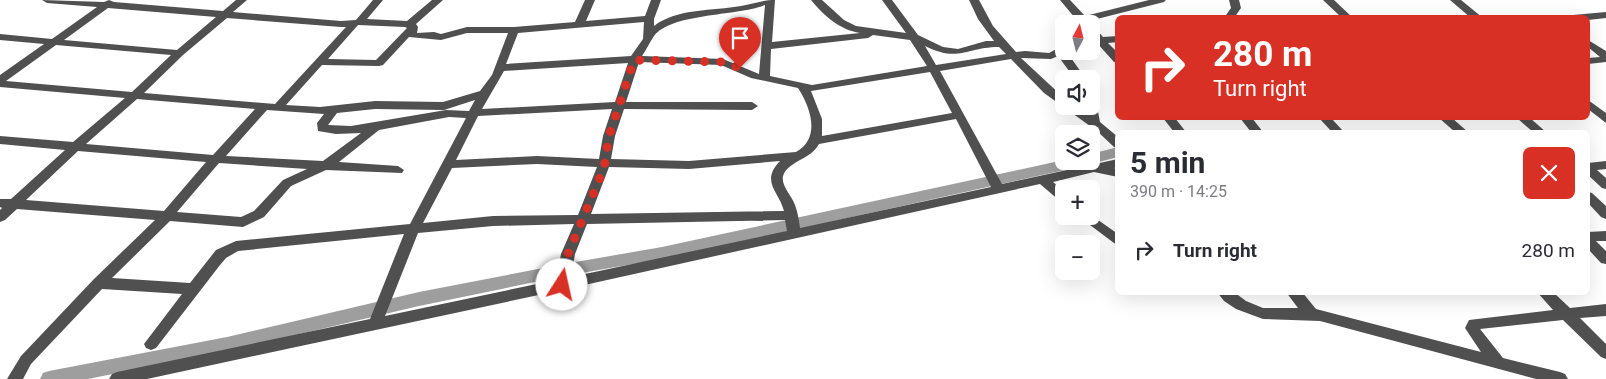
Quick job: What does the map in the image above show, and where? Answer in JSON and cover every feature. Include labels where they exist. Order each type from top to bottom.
[{"type":"street","points":[[48,0],[110,2],[341,24],[412,26]]},
{"type":"street","points":[[0,217],[6,204],[134,96],[179,53],[242,0]]},
{"type":"street","points":[[278,108],[378,0]]},
{"type":"street","points":[[320,62],[379,63],[438,0],[443,0]]},
{"type":"street","points":[[580,23],[590,0]]},
{"type":"street","points":[[562,285],[568,254],[600,178],[605,162],[607,142],[634,60],[645,46],[648,36],[649,19],[656,0]]},
{"type":"street","points":[[648,36],[657,28],[673,20],[744,9],[770,0],[764,78]]},
{"type":"street","points":[[816,0],[849,27],[862,31],[914,38],[941,50],[951,52],[986,44],[1000,44]]},
{"type":"street","points":[[887,0],[934,68],[999,190]]},
{"type":"street","points":[[974,0],[983,20],[1000,44],[1042,86],[1055,96]]},
{"type":"street","points":[[1065,0],[1078,15]]},
{"type":"street","points":[[1100,17],[1161,0]]},
{"type":"street","points":[[1231,15],[1236,8],[1234,0]]},
{"type":"street","points":[[1328,0],[1345,15]]},
{"type":"street","points":[[1455,0],[1474,15]]},
{"type":"street","points":[[0,80],[110,2]]},
{"type":"street","points":[[1590,16],[1606,15]]},
{"type":"street","points":[[412,26],[413,36],[436,35],[441,37],[467,30],[486,32],[649,19]]},
{"type":"street","points":[[375,324],[399,260],[414,228],[485,93],[495,79],[514,30]]},
{"type":"street","points":[[766,46],[817,42],[881,33]]},
{"type":"street","points":[[0,37],[179,53]]},
{"type":"street","points":[[1100,40],[1115,39]]},
{"type":"street","points":[[1100,44],[1115,57]]},
{"type":"street","points":[[1590,45],[1606,58]]},
{"type":"street","points":[[499,68],[634,60],[724,62],[749,74],[764,78],[804,87],[820,87],[1025,54],[1051,56],[1055,53]]},
{"type":"street","points":[[1590,61],[1606,58]]},
{"type":"street","points":[[0,84],[278,108],[333,110],[375,105],[444,106],[485,93]]},
{"type":"street","points":[[794,235],[787,201],[777,186],[776,179],[783,165],[808,150],[814,140],[817,127],[816,113],[804,87]]},
{"type":"street","points":[[333,110],[323,123],[322,126],[324,128],[346,130],[445,114],[619,105],[752,106]]},
{"type":"street","points":[[15,379],[26,360],[168,216],[264,106]]},
{"type":"street","points":[[1591,106],[1606,108]]},
{"type":"street","points":[[1591,106],[1606,119]]},
{"type":"street","points":[[814,140],[959,115]]},
{"type":"street","points":[[1083,115],[1094,122],[1115,141]]},
{"type":"street","points":[[1093,115],[1094,122]]},
{"type":"street","points":[[1170,120],[1178,130]]},
{"type":"street","points":[[1248,120],[1255,130]]},
{"type":"street","points":[[1327,120],[1336,130]]},
{"type":"street","points":[[1447,120],[1460,130]]},
{"type":"street","points":[[1525,120],[1538,130]]},
{"type":"street","points":[[6,204],[243,222],[259,214],[287,183],[327,165],[378,125]]},
{"type":"street","points":[[0,140],[217,158],[398,170]]},
{"type":"street","points":[[448,164],[537,160],[647,165],[689,164],[796,156]]},
{"type":"street","points":[[1100,168],[1115,164]]},
{"type":"street","points":[[1590,168],[1606,165]]},
{"type":"street","points":[[117,379],[562,285],[1090,170]]},
{"type":"street","points":[[1100,170],[1115,172]]},
{"type":"street","points":[[1590,170],[1606,185]]},
{"type":"street","points":[[1043,180],[1055,190]]},
{"type":"street","points":[[1590,198],[1606,214]]},
{"type":"street","points":[[151,344],[221,254],[236,246],[493,221],[791,215]]},
{"type":"street","points":[[1096,225],[1115,239]]},
{"type":"street","points":[[1590,237],[1606,236]]},
{"type":"street","points":[[1590,244],[1606,259]]},
{"type":"street","points":[[99,284],[194,289]]},
{"type":"street","points":[[1226,295],[1250,309],[1269,314],[1311,313],[1560,379]]},
{"type":"street","points":[[1296,295],[1311,313]]},
{"type":"street","points":[[1547,295],[1606,353]]},
{"type":"street","points":[[1498,362],[1475,333],[1472,328],[1474,324],[1606,310]]},
{"type":"waterway","points":[[1100,157],[1115,153]]},
{"type":"waterway","points":[[49,379],[227,344],[419,299],[564,270],[662,253],[1055,167]]},
{"type":"route","points":[[562,285],[568,254],[604,168],[607,142],[634,60],[670,59],[724,62],[740,68]]}]
